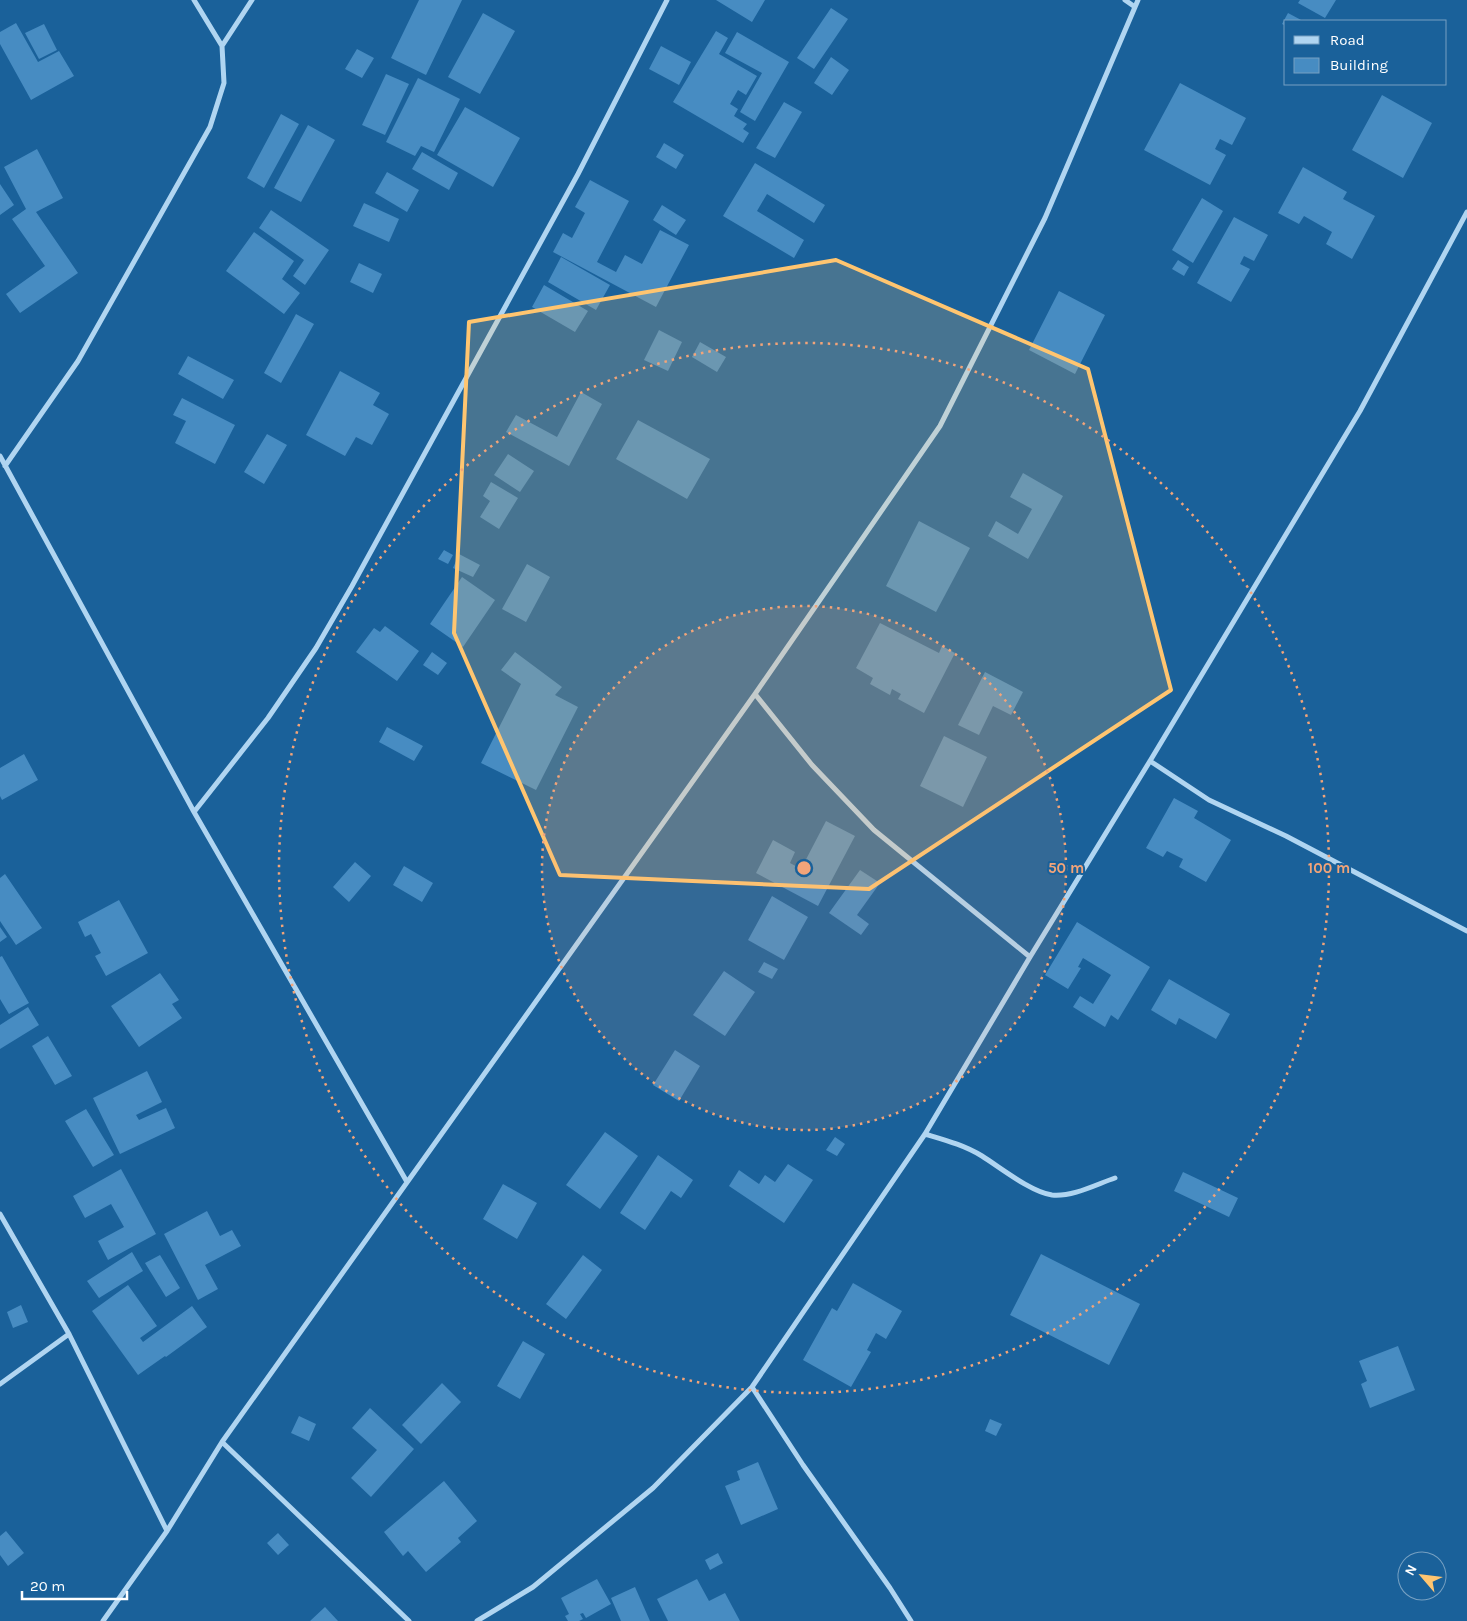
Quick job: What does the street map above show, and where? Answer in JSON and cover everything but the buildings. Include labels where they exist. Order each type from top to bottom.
[{"type":"street","points":[[5,466],[78,361],[210,127],[224,83],[222,46],[194,0]]},
{"type":"street","points":[[222,46],[252,0]]},
{"type":"street","points":[[194,812],[268,718],[316,648],[352,586],[578,174],[667,0]]},
{"type":"street","points":[[1125,0],[1135,7]]},
{"type":"street","points":[[103,1621],[167,1531],[222,1442],[755,694],[940,426],[1046,218],[1138,0]]},
{"type":"street","points":[[477,1621],[532,1587],[652,1488],[752,1388],[925,1134],[1360,411],[1467,212]]},
{"type":"street","points":[[0,456],[194,812],[407,1182]]},
{"type":"street","points":[[755,694],[812,765],[874,830],[1030,957]]},
{"type":"street","points":[[1150,761],[1209,800],[1295,841],[1467,932]]},
{"type":"street","points":[[925,1134],[957,1143],[1040,1192],[1054,1195],[1071,1193],[1115,1178]]},
{"type":"street","points":[[0,1214],[69,1334],[167,1531]]},
{"type":"street","points":[[0,1384],[69,1334]]},
{"type":"street","points":[[752,1388],[911,1621]]},
{"type":"street","points":[[222,1442],[409,1621]]},
{"type":"highlighted area","points":[[836,260],[1088,369],[1171,690],[869,889],[560,875],[454,633],[469,322]]}]
